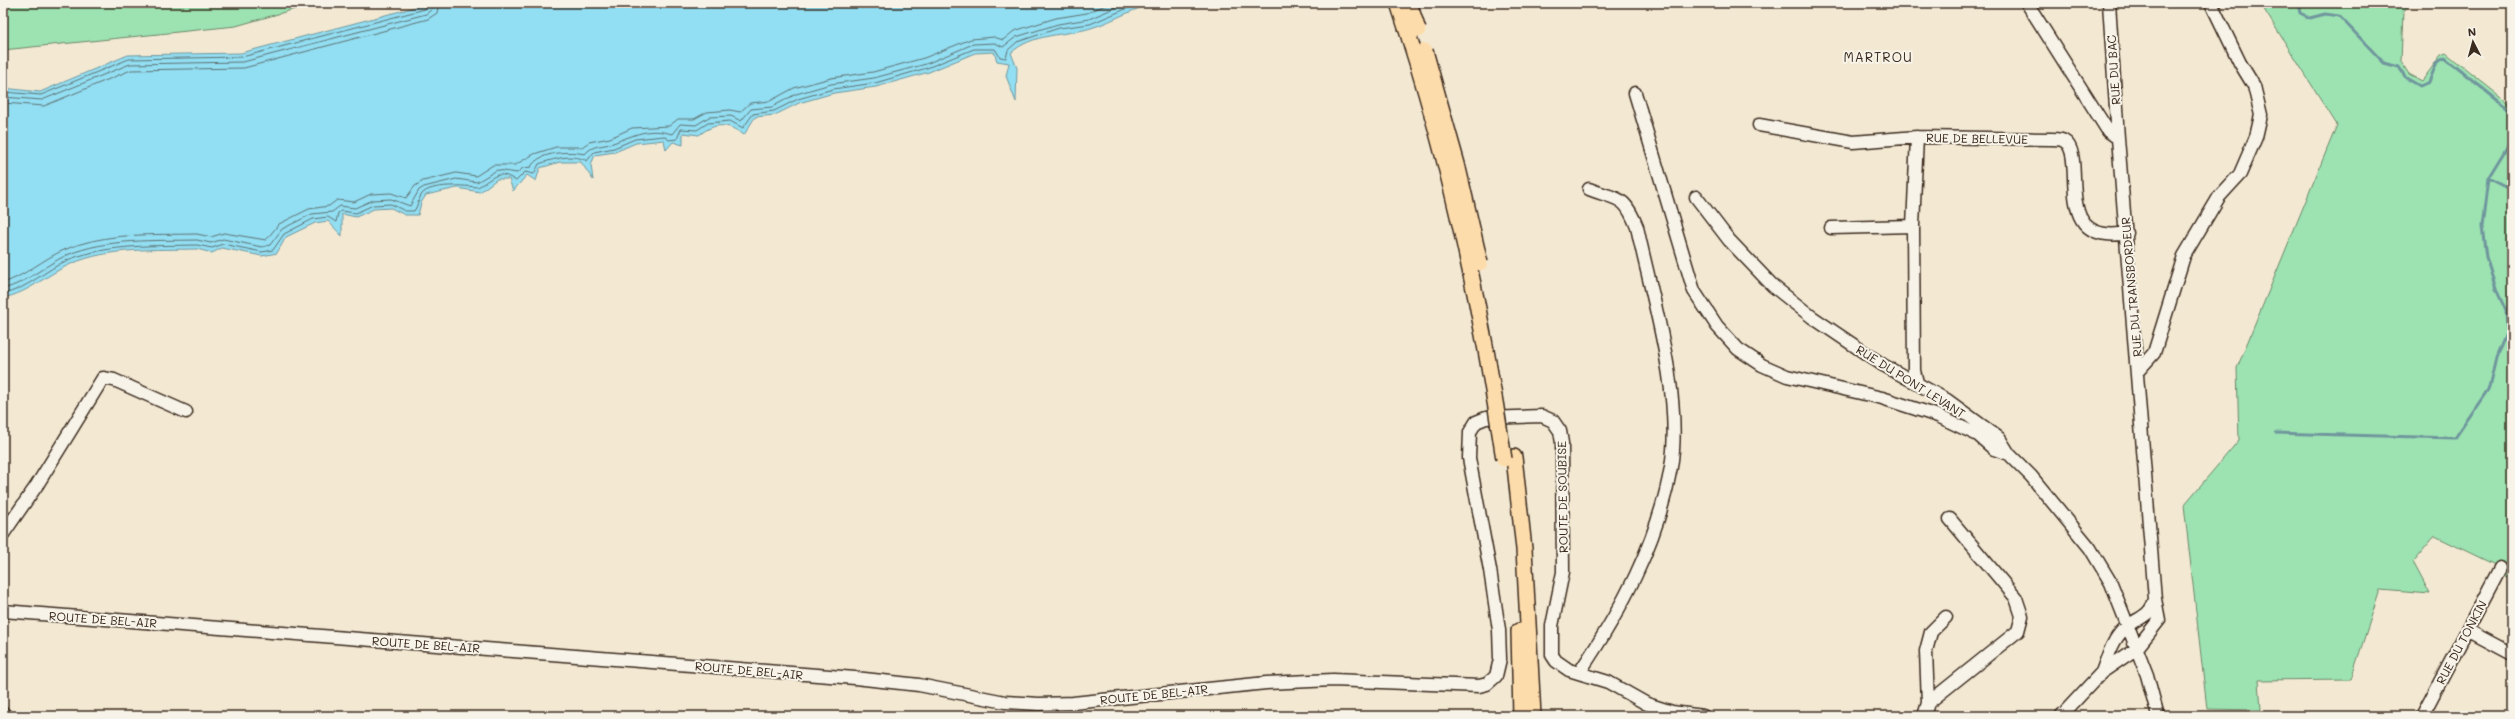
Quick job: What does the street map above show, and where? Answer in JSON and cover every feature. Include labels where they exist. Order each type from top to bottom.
[{"type":"main road","points":[[1398,3],[1430,104],[1462,228],[1509,458],[1524,549],[1533,716]]},
{"type":"main road","points":[[1409,3],[1438,95],[1470,215],[1499,357],[1509,458],[1518,601],[1521,716]]},
{"type":"street","points":[[2027,3],[2108,131],[2118,138]]},
{"type":"street","name":"RUE DU BAC","points":[[2109,3],[2118,138]]},
{"type":"street","points":[[2137,372],[2154,353],[2184,256],[2220,197],[2240,174],[2256,137],[2261,115],[2254,86],[2240,63],[2211,3]]},
{"type":"street","points":[[1635,93],[1694,291],[1717,326],[1738,349],[1762,365],[1787,376],[1882,398],[1938,416],[1978,435],[1994,448],[2009,454]]},
{"type":"street","name":"RUE DE BELLEVUE","points":[[1759,125],[1854,142],[1917,137],[2052,139],[2064,141],[2070,148],[2074,196],[2078,214],[2087,225],[2101,233],[2115,235],[2127,233]]},
{"type":"street","points":[[1917,137],[1913,226],[1914,371],[1917,382]]},
{"type":"street","name":"RUE DU TRANSBORDEUR","points":[[2062,716],[2102,672],[2138,648],[2159,620],[2160,613],[2155,599],[2127,233],[2118,138]]},
{"type":"street","points":[[1579,673],[1607,632],[1644,557],[1671,467],[1672,446],[1672,406],[1665,359],[1637,227],[1630,210],[1618,197],[1589,190]]},
{"type":"street","name":"RUE DU PONT LEVANT","points":[[1696,197],[1729,240],[1773,286],[1812,317],[1882,365],[1917,382],[1947,400],[1999,438],[2009,454],[2031,476],[2090,548],[2111,583],[2138,648],[2158,716]]},
{"type":"street","points":[[1831,228],[1913,226]]},
{"type":"street","points":[[3,534],[37,485],[103,378],[114,380],[186,412]]},
{"type":"street","name":"ROUTE DE SOUBISE","points":[[1493,680],[1499,670],[1499,630],[1469,458],[1470,432],[1476,422],[1486,418],[1542,416],[1553,421],[1560,431],[1564,482],[1563,572],[1552,626],[1551,650],[1556,661],[1560,665],[1579,673],[1608,682],[1647,704],[1672,712],[1703,716]]},
{"type":"street","points":[[1928,703],[2018,631],[2022,616],[2016,598],[1950,519]]},
{"type":"street","name":"RUE DU TONKIN","points":[[2422,716],[2500,568]]},
{"type":"street","name":"RUE DU TRANSBORDEUR","points":[[2102,672],[2119,635],[2128,626],[2150,612],[2155,599]]},
{"type":"street","name":"ROUTE DE BEL-AIR","points":[[3,611],[855,678],[919,685],[1005,702],[1039,704],[1073,703],[1266,682],[1333,680],[1479,686],[1493,680]]},
{"type":"street","points":[[1924,716],[1928,703],[1926,651],[1931,632],[1946,617]]},
{"type":"street","points":[[2468,630],[2512,654]]},
{"type":"green space","points":[[3,3],[316,3],[236,26],[3,50]]},
{"type":"green space","points":[[2260,3],[2411,3],[2403,12],[2401,62],[2409,74],[2422,81],[2441,55],[2446,53],[2512,106],[2512,561],[2507,578],[2493,564],[2435,536],[2413,562],[2430,594],[2380,590],[2351,679],[2259,680],[2261,710],[2207,709],[2184,505],[2239,440],[2237,368],[2337,125]]},
{"type":"water","points":[[431,3],[1160,3],[1142,7],[1091,28],[1039,38],[1019,47],[1011,53],[1017,68],[1016,102],[1006,76],[1009,63],[997,61],[994,52],[975,53],[929,72],[876,87],[834,93],[799,103],[775,115],[755,117],[744,135],[727,126],[716,126],[699,135],[683,133],[683,145],[673,142],[666,150],[664,140],[636,143],[615,152],[595,155],[591,165],[593,180],[581,162],[560,162],[540,168],[536,181],[527,175],[513,191],[509,179],[497,179],[480,192],[457,188],[426,195],[421,203],[418,215],[405,215],[391,208],[374,209],[356,217],[342,214],[342,236],[328,221],[315,223],[286,237],[277,253],[262,256],[222,248],[212,253],[197,249],[133,250],[117,252],[71,264],[30,288],[12,296],[3,298],[3,88],[40,92],[128,55],[241,53]]},
{"type":"waterway","points":[[2298,3],[2300,13],[2310,18],[2325,14],[2339,16],[2384,63],[2399,67],[2406,78],[2420,86],[2429,82],[2437,62],[2445,58],[2512,112]]},
{"type":"waterway","points":[[2276,433],[2455,438],[2489,388],[2496,358],[2507,331],[2506,311],[2496,289],[2486,257],[2482,227],[2488,178],[2512,139]]},
{"type":"waterway","points":[[2488,178],[2512,190]]},
{"type":"district","name":"MARTROU","points":[[1878,56]]}]
